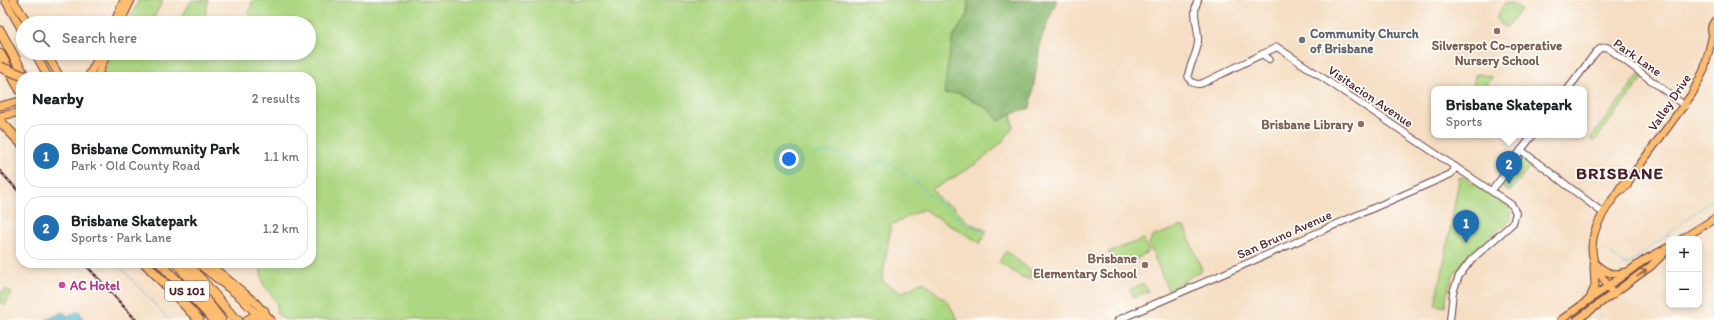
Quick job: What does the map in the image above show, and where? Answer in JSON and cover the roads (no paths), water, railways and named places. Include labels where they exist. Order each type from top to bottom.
[{"type":"highway","points":[[0,31],[16,59]]},
{"type":"highway","points":[[0,54],[16,83]]},
{"type":"highway","points":[[17,60],[24,72]]},
{"type":"highway","points":[[0,67],[16,73]]},
{"type":"highway","points":[[0,121],[16,138]]},
{"type":"highway","points":[[149,268],[195,317]]},
{"type":"highway","name":"US 101","points":[[165,268],[214,320]]},
{"type":"highway","points":[[181,268],[221,320]]},
{"type":"highway","points":[[191,268],[233,317],[238,320]]},
{"type":"highway","points":[[248,320],[264,317]]},
{"type":"main road","points":[[5,0],[16,20]]},
{"type":"main road","points":[[13,0],[23,16]]},
{"type":"main road","points":[[117,16],[124,0]]},
{"type":"main road","points":[[123,16],[131,0]]},
{"type":"main road","name":"Valley Drive","points":[[1613,295],[1594,262],[1592,243],[1593,234],[1603,213],[1619,191],[1627,186],[1630,177],[1685,106],[1695,90],[1704,70],[1713,33],[1711,30],[1714,22]]},
{"type":"main road","points":[[39,60],[45,72]]},
{"type":"main road","points":[[50,60],[57,72]]},
{"type":"main road","points":[[92,72],[98,60]]},
{"type":"main road","points":[[99,72],[104,60]]},
{"type":"main road","points":[[0,106],[16,102]]},
{"type":"main road","points":[[0,116],[16,113]]},
{"type":"main road","points":[[1687,236],[1714,219]]},
{"type":"main road","points":[[1561,320],[1646,260],[1666,250]]},
{"type":"main road","points":[[1577,320],[1651,266],[1666,251]]},
{"type":"main road","points":[[1594,262],[1609,274],[1619,274],[1631,271]]},
{"type":"main road","points":[[1587,302],[1593,294],[1595,286],[1594,262]]},
{"type":"main road","points":[[203,268],[264,317]]},
{"type":"main road","points":[[213,268],[264,317]]},
{"type":"street","name":"Visitacion Avenue","points":[[1198,0],[1195,7],[1198,41],[1197,52],[1188,75],[1192,82],[1201,84],[1277,47],[1456,166]]},
{"type":"street","name":"Park Lane","points":[[1570,86],[1596,52],[1601,48],[1607,47],[1685,106]]},
{"type":"street","points":[[1262,54],[1269,59]]},
{"type":"street","points":[[1494,188],[1495,181],[1531,138]]},
{"type":"street","points":[[1520,152],[1603,213]]},
{"type":"street","points":[[1450,320],[1453,292],[1462,270],[1471,260],[1512,225],[1516,218],[1515,210],[1512,205],[1494,188],[1456,166]]},
{"type":"street","name":"San Bruno Avenue","points":[[1118,320],[1451,174],[1456,166]]},
{"type":"water","points":[[79,311],[83,320],[46,320],[63,312],[68,316]]},
{"type":"waterway","points":[[814,155],[832,151],[870,166],[883,160],[911,177],[927,193],[967,225],[984,231]]},
{"type":"waterway","points":[[1626,266],[1714,198]]},
{"type":"waterway","points":[[1611,254],[1621,262],[1627,264]]},
{"type":"waterway","points":[[122,268],[169,320]]},
{"type":"waterway","points":[[1596,320],[1600,318],[1601,314]]},
{"type":"railway","points":[[0,171],[16,189]]},
{"type":"railway","points":[[89,268],[136,320]]},
{"type":"place","name":"Silverspot Co-operative Nursery School","points":[[1497,31]]},
{"type":"place","name":"Community Church of Brisbane","points":[[1302,40]]},
{"type":"place","name":"Brisbane Library","points":[[1361,124]]},
{"type":"place","name":"Brisbane Skatepark","points":[[1509,184]]},
{"type":"place","name":"Brisbane Community Park","points":[[1466,243]]},
{"type":"place","name":"Brisbane Elementary School","points":[[1145,265]]},
{"type":"place","name":"AC Hotel","points":[[62,285]]},
{"type":"district","name":"BRISBANE","points":[[1620,173]]}]
